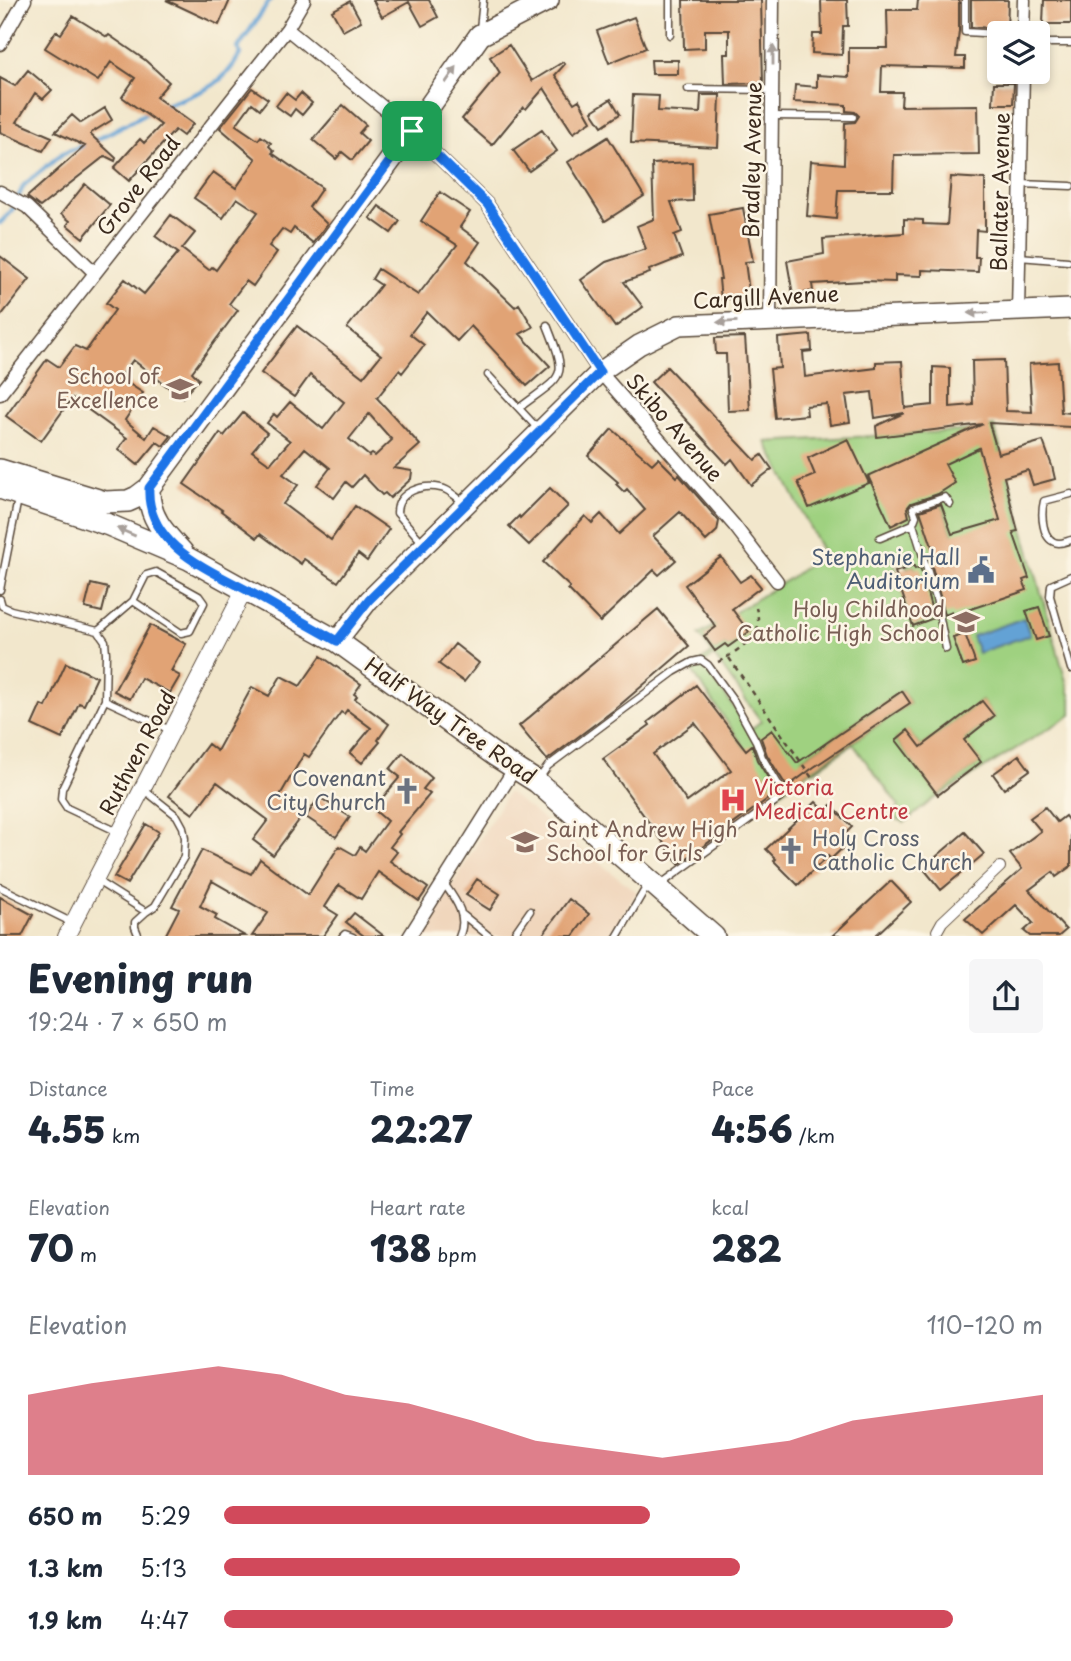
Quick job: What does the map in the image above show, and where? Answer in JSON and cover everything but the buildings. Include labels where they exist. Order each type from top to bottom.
[{"type":"main road","points":[[0,470],[105,502],[128,501],[137,498],[149,488],[480,35],[544,1]]},
{"type":"main road","name":"Cargill Avenue","points":[[337,641],[369,600],[600,372],[639,345],[679,325],[1071,309]]},
{"type":"main road","points":[[149,488],[154,518],[189,559]]},
{"type":"main road","name":"Half Way Tree Road","points":[[10,491],[109,525],[189,559],[337,641],[537,782],[714,936]]},
{"type":"street","points":[[0,44],[24,0]]},
{"type":"street","name":"Grove Road","points":[[0,394],[287,29],[304,0]]},
{"type":"street","name":"Bradley Avenue","points":[[770,320],[773,0]]},
{"type":"street","points":[[1023,21],[1024,0]]},
{"type":"street","name":"Skibo Avenue","points":[[287,29],[412,131],[487,204],[600,372],[734,525],[777,581]]},
{"type":"street","name":"Ballater Avenue","points":[[1018,312],[1023,84]]},
{"type":"street","points":[[5,195],[24,206],[95,273]]},
{"type":"street","name":"Ruthven Road","points":[[70,930],[246,589]]},
{"type":"street","points":[[409,936],[516,768]]},
{"type":"street","points":[[937,931],[942,922],[1000,867]]},
{"type":"lane","points":[[480,35],[480,9],[483,0]]},
{"type":"lane","points":[[670,0],[670,36]]},
{"type":"lane","points":[[965,0],[965,33],[987,34]]},
{"type":"lane","points":[[1050,43],[1071,43]]},
{"type":"lane","points":[[688,89],[773,90]]},
{"type":"lane","points":[[773,116],[853,117]]},
{"type":"lane","points":[[1020,184],[1071,186]]},
{"type":"lane","points":[[1019,257],[1068,261]]},
{"type":"lane","points":[[519,408],[552,383],[560,373],[561,361],[547,326]]},
{"type":"lane","points":[[488,375],[540,431]]},
{"type":"lane","points":[[425,545],[397,513],[402,497],[415,489],[443,488],[467,504]]},
{"type":"lane","points":[[0,590],[10,491]]},
{"type":"lane","points":[[1071,494],[1044,501],[1041,511],[1042,521],[1051,540],[1059,543],[1071,540]]},
{"type":"lane","points":[[946,649],[936,598],[913,524],[916,516],[913,508],[945,497],[950,504]]},
{"type":"lane","points":[[880,538],[913,524]]},
{"type":"lane","points":[[98,631],[133,601],[146,575],[156,572],[199,596],[204,603],[190,631],[181,633],[133,601]]},
{"type":"lane","points":[[1071,576],[1051,585],[1050,596],[1071,669]]},
{"type":"lane","points":[[0,599],[2,606],[11,610],[98,631],[105,640],[104,701],[62,789],[61,799],[67,808],[120,832]]},
{"type":"lane","points":[[537,782],[548,766],[674,672],[701,660],[708,665],[734,701],[756,741],[757,749],[783,792],[780,797],[654,883],[617,936]]},
{"type":"lane","points":[[104,701],[173,732]]},
{"type":"lane","points":[[139,936],[135,922],[155,906],[184,857],[185,838],[177,816],[143,789]]},
{"type":"lane","points":[[95,880],[146,912]]},
{"type":"lane","points":[[443,882],[463,915],[490,936]]},
{"type":"lane","points":[[0,887],[70,930]]},
{"type":"lane","points":[[512,936],[530,911]]},
{"type":"lane","points":[[459,936],[463,915]]},
{"type":"lane","points":[[342,936],[353,936]]},
{"type":"path","points":[[708,665],[729,658],[756,633],[759,620],[756,608]]},
{"type":"path","points":[[729,658],[812,778],[816,789]]},
{"type":"shaded area","name":"Saint Andrew High School for Girls","points":[[508,792],[637,892],[608,936],[422,936]]},
{"type":"green space","name":"Holy Childhood Catholic High School","points":[[994,426],[1071,699],[1071,715],[932,800],[905,822],[892,817],[899,806],[853,744],[777,795],[690,668],[712,653],[699,635],[796,574],[823,553],[766,442],[962,431]],"holes":[[[941,503],[958,550],[936,557],[920,510]],[[902,554],[907,568],[914,566],[932,619],[914,625],[895,573],[897,571],[893,557]],[[713,629],[748,632],[728,647],[725,644],[715,651],[704,636]],[[714,656],[761,721],[750,730],[703,664]],[[902,691],[910,703],[815,768],[811,764],[807,767],[802,759]],[[982,701],[994,717],[932,764],[972,751],[981,762],[938,794],[896,740],[908,731],[921,747]]]},
{"type":"water","points":[[1024,618],[1030,635],[978,653],[972,636]]},
{"type":"waterway","points":[[163,106],[198,93],[226,75],[240,54],[238,48],[270,0]]},
{"type":"waterway","points":[[0,223],[11,212],[24,185],[63,153],[90,143],[149,112]]},
{"type":"place","name":"School of Excellence","points":[[180,389]]},
{"type":"place","name":"Stephanie Hall Auditorium","points":[[981,570]]},
{"type":"place","name":"Holy Childhood Catholic High School","points":[[966,622]]},
{"type":"place","name":"Covenant City Church","points":[[407,791]]},
{"type":"place","name":"Victoria Medical Centre","points":[[733,800]]},
{"type":"place","name":"Saint Andrew High School for Girls","points":[[525,842]]},
{"type":"place","name":"Holy Cross Catholic Church","points":[[791,851]]},
{"type":"route","points":[[412,131],[487,204],[600,372],[369,600],[337,641],[189,559],[154,518],[150,509],[149,488],[412,131]]}]
